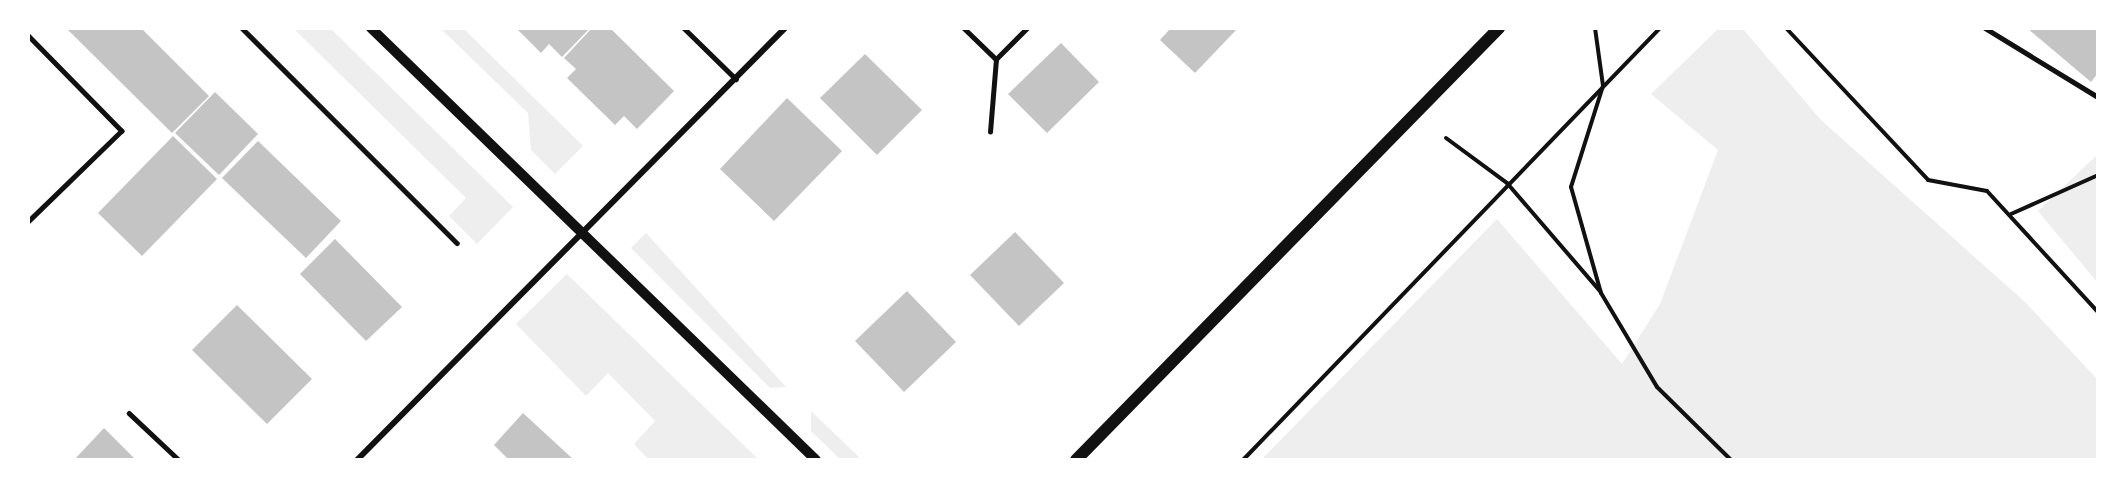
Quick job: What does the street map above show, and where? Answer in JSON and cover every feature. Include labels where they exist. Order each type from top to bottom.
[{"type":"main road","points":[[1076,459],[1499,28]]},
{"type":"street","points":[[371,28],[816,459]]},
{"type":"street","points":[[357,459],[785,28]]},
{"type":"lane","points":[[242,28],[457,243]]},
{"type":"lane","points":[[684,28],[736,79]]},
{"type":"lane","points":[[964,28],[996,59]]},
{"type":"lane","points":[[990,132],[996,59],[1027,28]]},
{"type":"lane","points":[[1985,28],[2097,97]]},
{"type":"lane","points":[[28,35],[122,131],[28,222]]},
{"type":"lane","points":[[129,412],[179,459]]},
{"type":"path","points":[[1595,28],[1603,86],[1571,187],[1601,293]]},
{"type":"path","points":[[1243,459],[1507,183],[1660,28]]},
{"type":"path","points":[[1786,28],[1928,180],[1987,191],[2011,214],[2097,312]]},
{"type":"path","points":[[1446,138],[1507,183],[1601,293],[1657,387],[1731,459]]},
{"type":"path","points":[[2011,214],[2097,175]]},
{"type":"shaded area","points":[[294,29],[331,29],[513,207],[477,244],[449,216],[466,198]]},
{"type":"shaded area","points":[[441,29],[464,29],[583,146],[555,174],[531,150],[528,113]]},
{"type":"shaded area","points":[[1718,29],[1743,29],[1821,120],[2025,302],[2097,379],[2097,459],[1261,460],[1497,219],[1622,364],[1660,304],[1718,150],[1651,94]]},
{"type":"shaded area","points":[[2097,155],[2097,282],[2038,211]]},
{"type":"shaded area","points":[[646,233],[786,387],[770,388],[631,248]]},
{"type":"shaded area","points":[[567,274],[758,459],[648,459],[634,444],[655,421],[608,373],[586,396],[516,324]]},
{"type":"shaded area","points":[[811,411],[861,459],[840,459],[811,431]]},
{"type":"building","points":[[66,28],[141,28],[209,96],[172,133]]},
{"type":"building","points":[[516,28],[590,28],[562,57],[549,44],[541,53]]},
{"type":"building","points":[[592,28],[610,28],[674,91],[637,129],[624,116],[615,125],[567,78],[576,69],[564,58]]},
{"type":"building","points":[[1171,28],[1238,28],[1195,73],[1160,40]]},
{"type":"building","points":[[2027,28],[2098,28],[2098,73],[2091,82]]},
{"type":"building","points":[[1061,43],[1099,82],[1047,133],[1008,94]]},
{"type":"building","points":[[865,54],[922,110],[877,155],[820,98]]},
{"type":"building","points":[[215,92],[258,134],[219,175],[175,133]]},
{"type":"building","points":[[787,98],[842,151],[774,221],[720,169]]},
{"type":"building","points":[[173,136],[217,179],[142,256],[98,213]]},
{"type":"building","points":[[258,141],[341,221],[306,258],[222,178]]},
{"type":"building","points":[[1015,232],[1064,283],[1019,326],[970,275]]},
{"type":"building","points":[[335,239],[402,307],[366,341],[300,274]]},
{"type":"building","points":[[907,291],[956,342],[904,392],[855,341]]},
{"type":"building","points":[[237,305],[312,379],[267,424],[192,350]]},
{"type":"building","points":[[523,413],[574,460],[509,460],[494,445]]},
{"type":"building","points":[[104,428],[136,460],[74,460]]}]
